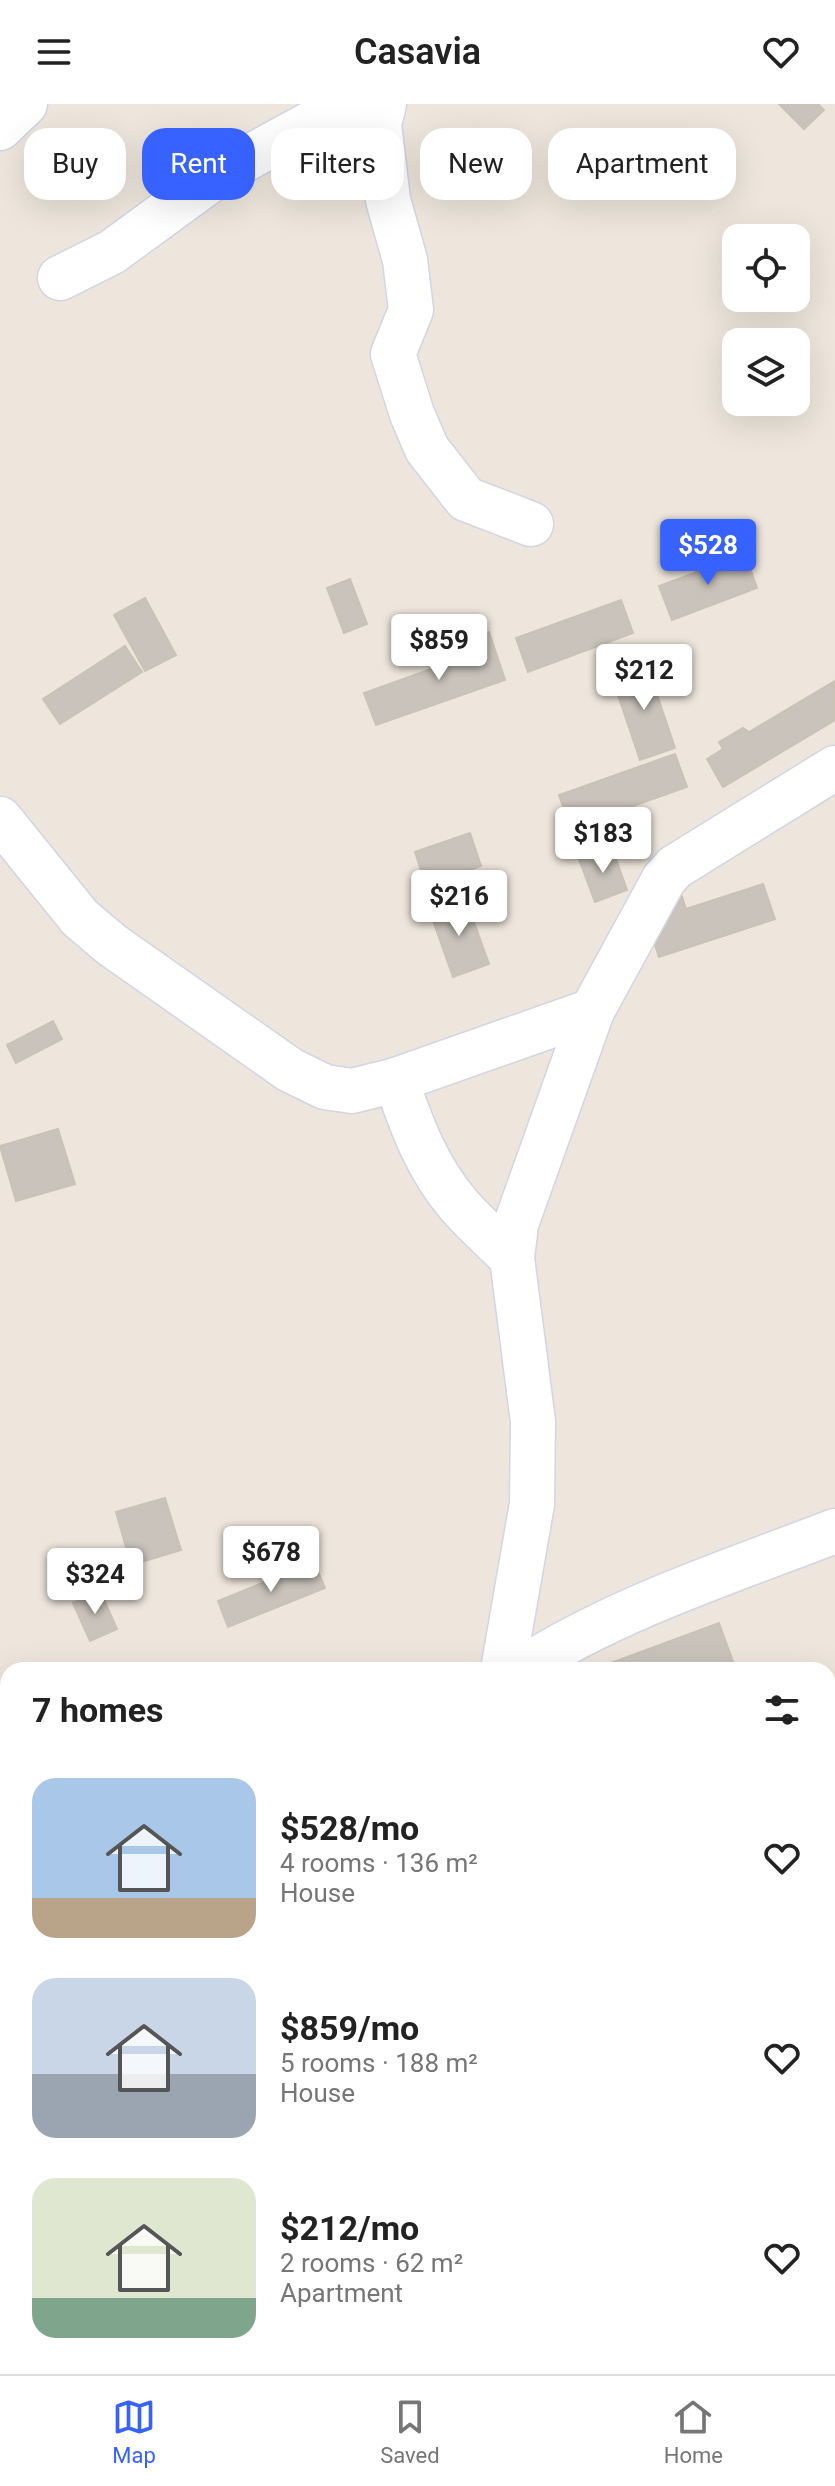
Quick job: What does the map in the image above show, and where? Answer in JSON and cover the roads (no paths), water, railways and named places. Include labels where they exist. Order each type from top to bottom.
[{"type":"street","points":[[0,128],[25,104]]},
{"type":"street","points":[[60,278],[112,252],[220,173],[323,117],[360,104]]},
{"type":"street","points":[[384,104],[379,124],[388,200],[405,260],[411,310],[393,354],[412,414],[427,449],[466,499],[531,524]]},
{"type":"street","points":[[504,1662],[532,1504],[533,1422],[512,1258],[516,1224],[592,1011],[656,892],[675,867],[835,768]]},
{"type":"street","points":[[0,819],[80,918],[112,945],[290,1070],[325,1087],[352,1091],[396,1080],[592,1011]]},
{"type":"street","points":[[396,1080],[413,1130],[432,1167],[457,1203],[512,1258]]},
{"type":"street","points":[[533,1662],[631,1611],[835,1531]]}]
